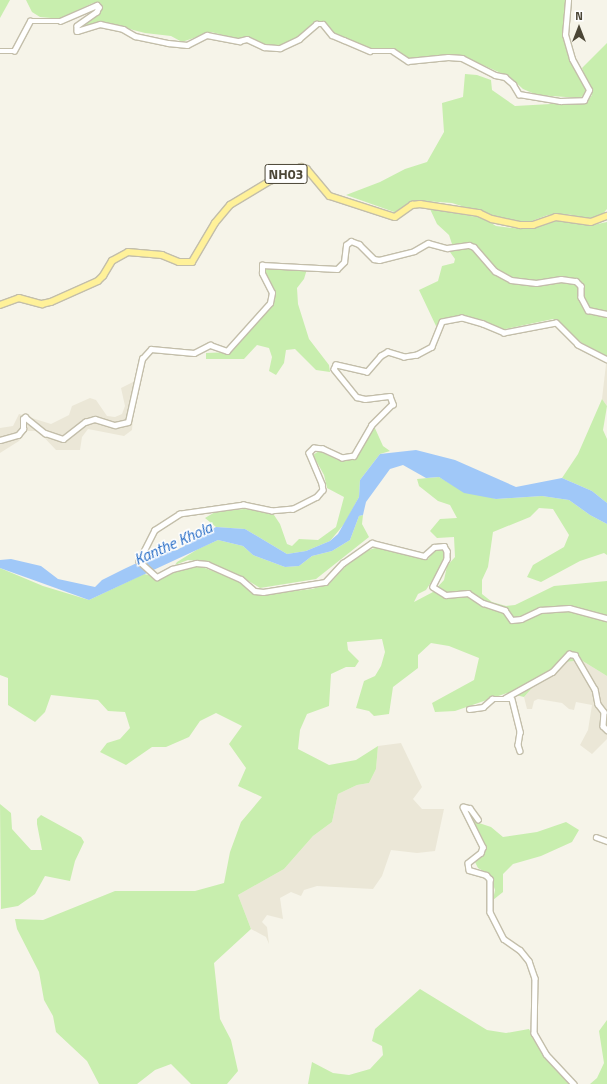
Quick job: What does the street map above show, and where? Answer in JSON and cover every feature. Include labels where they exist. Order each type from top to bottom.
[{"type":"main road","name":"NH03","points":[[0,305],[19,298],[42,304],[50,302],[98,281],[103,276],[112,261],[128,252],[162,255],[185,263],[192,262],[215,223],[230,205],[270,181],[301,168],[307,169],[330,196],[395,217],[412,205],[420,204],[479,213],[492,219],[520,225],[533,225],[556,217],[591,222],[607,216]]},
{"type":"street","points":[[0,51],[14,51],[30,21],[60,21],[97,5],[100,7],[97,12],[77,26],[77,31],[100,24],[123,29],[135,36],[168,43],[186,45],[207,35],[239,41],[247,39],[264,47],[280,48],[299,39],[316,24],[323,24],[332,35],[370,51],[393,51],[408,61],[448,57],[468,60],[495,75],[505,77],[513,84],[519,94],[560,101],[584,100],[588,96],[588,90],[572,59],[565,35],[568,0]]},
{"type":"street","points":[[0,440],[18,435],[23,429],[23,419],[25,417],[45,433],[63,439],[85,422],[94,419],[115,425],[128,422],[142,359],[151,349],[194,353],[210,345],[227,351],[270,303],[272,293],[262,273],[262,265],[337,269],[344,262],[346,245],[351,241],[359,244],[374,259],[379,260],[414,251],[428,243],[447,248],[469,245],[474,247],[495,272],[511,280],[536,283],[561,279],[576,281],[581,286],[581,298],[588,310],[607,314]]},
{"type":"street","points":[[607,360],[578,345],[556,323],[504,333],[484,324],[462,318],[442,322],[432,347],[417,355],[404,357],[388,352],[381,356],[367,372],[336,365],[334,370],[357,397],[365,399],[390,396],[393,404],[372,425],[354,456],[342,458],[323,449],[314,448],[309,453],[323,490],[316,497],[293,510],[272,511],[244,505],[180,514],[156,530],[139,561],[156,576],[172,569],[196,563],[233,575],[255,591],[264,592],[324,582],[343,563],[372,543],[424,556],[434,547],[444,546],[448,551],[447,559],[433,587],[446,595],[468,593],[483,603],[505,610],[512,620],[521,619],[540,610],[569,608],[607,618]]},
{"type":"street","points":[[505,698],[552,672],[569,654],[575,655],[596,690],[598,704],[604,712],[603,726],[607,730]]},
{"type":"street","points":[[469,709],[483,707],[492,699],[511,698],[514,702],[520,732],[518,746],[520,751]]},
{"type":"street","points":[[478,820],[470,809],[463,807],[483,847],[481,853],[468,863],[469,870],[486,875],[490,879],[490,912],[504,939],[520,950],[529,961],[535,978],[534,1033],[546,1054],[574,1084]]},
{"type":"street","points":[[596,837],[607,841]]},
{"type":"shaded area","points":[[607,364],[607,406],[602,399]]},
{"type":"shaded area","points":[[135,381],[140,386],[135,398],[132,430],[124,436],[88,429],[82,437],[80,450],[56,450],[38,431],[27,431],[19,441],[0,453],[0,428],[13,426],[19,414],[51,424],[69,415],[72,406],[90,398],[96,400],[107,416],[115,417],[122,414],[125,406],[121,388]]},
{"type":"shaded area","points":[[581,660],[607,676],[607,739],[592,754],[580,745],[588,730],[592,705],[576,702],[574,710],[569,709],[562,703],[538,699],[534,701],[532,709],[527,709],[524,697],[539,680],[566,662]]},
{"type":"shaded area","points":[[401,743],[422,787],[413,799],[422,809],[444,809],[435,851],[417,853],[391,850],[382,876],[373,889],[317,886],[304,890],[301,896],[291,892],[280,898],[283,919],[267,915],[262,922],[267,927],[269,944],[266,937],[251,929],[238,895],[284,869],[313,836],[332,822],[338,794],[357,785],[369,783],[376,769],[378,746]]},
{"type":"green space","points":[[0,0],[10,0],[0,18]]},
{"type":"green space","points":[[26,0],[567,0],[563,37],[567,52],[586,88],[585,94],[580,98],[537,95],[523,89],[510,77],[469,59],[458,56],[407,59],[391,48],[369,49],[335,34],[325,23],[317,22],[290,42],[280,46],[264,45],[247,36],[239,39],[211,32],[182,42],[171,36],[145,33],[102,22],[79,29],[79,26],[100,11],[101,3],[93,3],[61,18],[51,18],[40,17],[32,12]]},
{"type":"green space","points":[[607,43],[607,209],[600,217],[586,218],[567,214],[548,215],[529,222],[506,220],[452,203],[425,201],[411,203],[397,213],[346,195],[380,182],[405,169],[427,162],[444,132],[442,103],[463,97],[465,74],[477,75],[491,80],[492,90],[515,106],[587,102],[592,95],[582,68]]},
{"type":"green space","points":[[430,209],[483,218],[496,226],[512,228],[531,229],[557,221],[593,225],[607,222],[607,356],[599,355],[553,319],[501,330],[483,320],[467,317],[448,317],[436,326],[419,290],[438,281],[442,266],[454,263],[455,259],[450,252],[452,244],[449,235],[437,224]]},
{"type":"green space","points":[[286,267],[307,269],[304,279],[297,288],[298,304],[309,339],[329,365],[330,372],[316,370],[295,349],[286,350],[284,363],[276,375],[269,371],[272,357],[269,348],[257,345],[244,359],[206,359],[206,353],[231,352],[274,295],[263,271],[265,268]]},
{"type":"green space","points":[[602,399],[607,406],[603,430],[607,439],[607,503],[592,491],[562,478],[578,454]]},
{"type":"green space","points":[[374,426],[383,446],[390,451],[380,454],[360,480],[359,497],[345,523],[330,541],[306,551],[287,554],[245,529],[216,527],[205,518],[215,512],[244,509],[272,512],[280,524],[287,544],[292,546],[299,539],[318,540],[336,527],[344,497],[327,488],[324,475],[313,455],[319,451],[338,460],[354,459]]},
{"type":"green space","points":[[439,477],[451,484],[496,499],[542,496],[569,500],[590,515],[607,524],[607,555],[604,553],[580,561],[541,582],[527,577],[533,565],[564,547],[569,535],[553,509],[539,508],[530,517],[493,532],[488,567],[482,580],[482,594],[492,602],[506,606],[515,605],[554,586],[607,581],[607,676],[581,660],[566,662],[553,676],[539,680],[524,697],[507,693],[455,711],[435,712],[432,703],[474,680],[479,658],[449,646],[431,643],[418,655],[418,668],[393,687],[389,714],[374,716],[369,711],[356,708],[364,681],[375,676],[381,666],[385,652],[382,639],[347,642],[348,650],[359,661],[355,667],[346,667],[331,674],[329,706],[307,714],[300,730],[298,749],[329,765],[356,760],[378,746],[376,769],[369,783],[357,785],[338,794],[332,822],[313,836],[284,869],[238,895],[251,929],[214,963],[220,1019],[231,1040],[238,1071],[227,1084],[191,1084],[171,1064],[155,1070],[137,1084],[99,1084],[87,1061],[56,1032],[53,1016],[44,1000],[39,972],[17,929],[15,919],[43,920],[115,891],[195,891],[224,883],[230,852],[241,822],[262,797],[238,786],[246,768],[229,744],[242,726],[216,713],[200,721],[189,737],[166,747],[152,747],[126,765],[100,752],[107,743],[120,739],[130,728],[125,712],[108,711],[98,700],[51,695],[45,712],[35,722],[8,705],[8,678],[0,675],[0,568],[43,586],[89,600],[144,574],[161,578],[172,571],[197,565],[239,581],[257,595],[312,589],[329,584],[348,564],[366,551],[378,547],[428,559],[436,549],[444,549],[445,555],[439,570],[426,590],[418,594],[414,602],[433,592],[444,580],[447,566],[455,557],[454,537],[437,538],[430,531],[440,519],[457,518],[450,505],[438,501],[419,486],[417,479]]},
{"type":"green space","points":[[363,515],[362,524],[369,537],[316,579],[260,588],[242,577],[206,562],[188,560],[175,565],[177,562],[198,549],[218,540],[243,546],[253,555],[285,567],[299,566],[312,556],[332,551],[350,540],[359,516]]},
{"type":"green space","points":[[0,804],[11,813],[12,829],[31,850],[42,850],[37,824],[37,819],[41,815],[81,837],[84,842],[75,861],[70,881],[45,876],[35,894],[18,906],[1,909]]},
{"type":"green space","points":[[467,811],[479,823],[491,827],[503,837],[537,832],[566,822],[579,830],[572,842],[541,856],[513,864],[503,874],[503,892],[493,900],[495,890],[490,875],[478,868],[475,862],[485,848]]},
{"type":"green space","points":[[420,989],[487,1030],[506,1033],[529,1029],[543,1055],[571,1084],[308,1084],[312,1062],[333,1073],[349,1075],[370,1069],[383,1055],[382,1046],[372,1041],[375,1029]]},
{"type":"green space","points":[[607,1020],[607,1084],[590,1084],[597,1078],[604,1063],[599,1031]]},
{"type":"water","points":[[416,450],[455,460],[516,487],[562,478],[592,491],[607,503],[607,524],[590,515],[569,500],[542,496],[496,499],[464,493],[439,477],[426,478],[403,465],[390,469],[366,502],[363,515],[359,516],[350,540],[332,551],[312,556],[299,566],[285,567],[253,555],[243,546],[218,540],[89,600],[0,568],[0,560],[11,559],[41,566],[58,579],[95,587],[102,580],[156,554],[177,550],[216,527],[245,529],[287,554],[306,551],[330,541],[338,534],[359,497],[360,480],[380,454]]},
{"type":"water label","name":"Kanthe Khola","points":[[173,543]]}]
